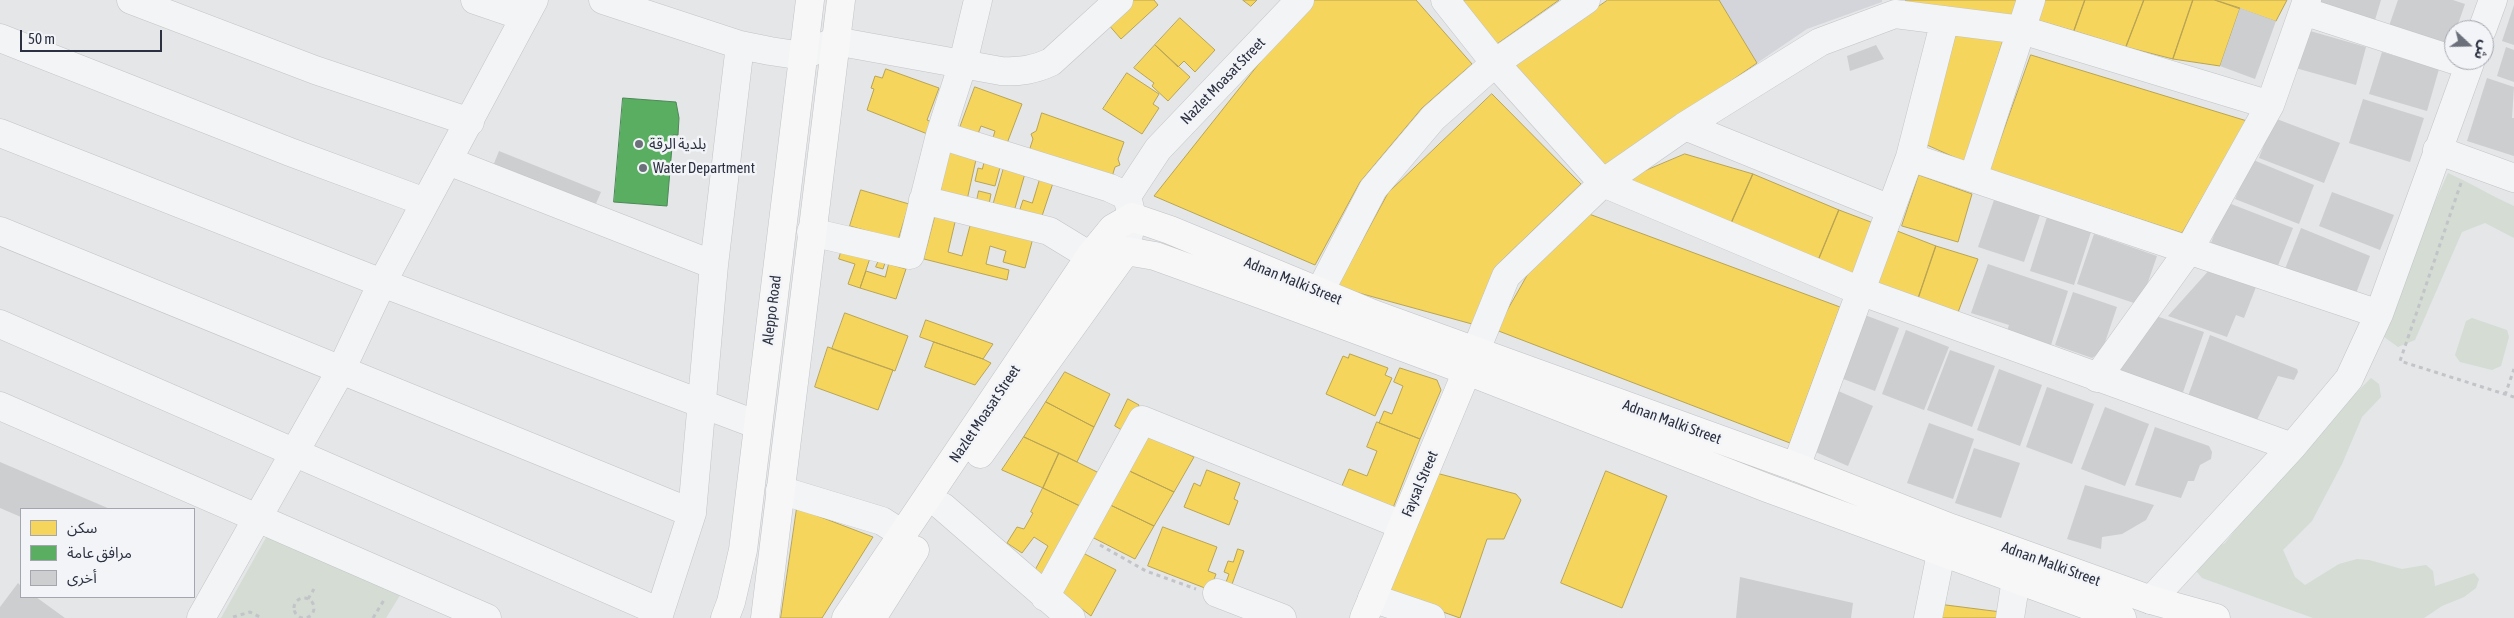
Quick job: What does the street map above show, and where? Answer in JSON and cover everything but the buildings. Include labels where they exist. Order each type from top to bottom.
[{"type":"main road","name":"Aleppo Road","points":[[725,618],[732,602],[743,550],[810,0]]},
{"type":"main road","name":"Aleppo Road","points":[[765,618],[840,0]]},
{"type":"main road","name":"Nazlet Moasat Street","points":[[846,618],[904,535],[1090,256],[1129,206]]},
{"type":"main road","name":"Adnan Malki Street","points":[[1129,206],[1170,230],[1319,292],[1472,361],[1767,488],[2122,618]]},
{"type":"main road","name":"Nazlet Moasat Street","points":[[872,618],[943,507],[1126,250]]},
{"type":"main road","name":"Adnan Malki Street","points":[[1126,250],[1155,256],[1796,467],[2162,610],[2216,618]]},
{"type":"main road","name":"Faysal Street","points":[[1368,608],[1472,361]]},
{"type":"street","points":[[131,0],[315,70],[470,122]]},
{"type":"street","points":[[201,618],[340,370],[382,283],[530,8],[475,0]]},
{"type":"street","points":[[602,0],[740,45],[803,56],[835,41],[1001,71],[1023,72],[1051,62],[1119,0]]},
{"type":"street","points":[[812,232],[910,255],[940,135],[963,63],[978,0]]},
{"type":"street","name":"Nazlet Moasat Street","points":[[1126,250],[1129,206],[1158,149],[1300,0]]},
{"type":"street","points":[[1445,0],[1496,64],[1603,183],[1860,291],[2292,447]]},
{"type":"street","points":[[1319,292],[1373,189],[1433,118],[1496,64],[1586,0]]},
{"type":"street","points":[[1973,178],[2031,0]]},
{"type":"street","points":[[2486,20],[2493,0]]},
{"type":"street","points":[[2097,378],[2189,250],[2270,105],[2305,6],[2444,55]]},
{"type":"street","points":[[1472,361],[1506,276],[1603,183],[1685,126],[1820,42],[1894,7],[1945,20],[2022,30],[2270,105]]},
{"type":"street","points":[[1796,467],[1910,157],[1945,20]]},
{"type":"street","points":[[0,38],[290,152],[425,202]]},
{"type":"street","points":[[0,324],[295,451],[659,615],[692,513],[714,265],[740,45]]},
{"type":"street","points":[[2162,610],[2181,567],[2292,447],[2349,379],[2379,314],[2437,150],[2459,70]]},
{"type":"street","points":[[1685,126],[1890,209]]},
{"type":"street","points":[[0,133],[382,283],[758,425]]},
{"type":"street","points":[[940,135],[1110,188],[1129,206]]},
{"type":"street","points":[[2437,150],[2514,178]]},
{"type":"street","points":[[1910,157],[2379,314]]},
{"type":"street","points":[[448,161],[714,265]]},
{"type":"street","points":[[923,200],[1050,231],[1090,256]]},
{"type":"street","points":[[0,231],[692,513]]},
{"type":"street","points":[[0,406],[487,618]]},
{"type":"street","points":[[1045,597],[1142,420],[1402,525]]},
{"type":"street","points":[[780,490],[882,521],[904,535]]},
{"type":"street","points":[[943,507],[1071,618]]},
{"type":"street","points":[[1928,618],[1941,553],[1951,528]]},
{"type":"street","points":[[2010,618],[2016,579]]},
{"type":"street","points":[[1217,593],[1282,618]]},
{"type":"street","points":[[1368,608],[1431,618]]},
{"type":"path","points":[[2468,162],[2400,361],[2514,397]]},
{"type":"path","points":[[2505,395],[2514,369]]},
{"type":"path","points":[[1080,534],[1146,571],[1213,595],[1217,593]]},
{"type":"path","points":[[308,599],[314,589]]},
{"type":"path","points":[[304,597],[314,607],[308,618],[298,617],[295,614],[294,607],[298,599],[304,597]]},
{"type":"path","points":[[373,618],[384,600]]},
{"type":"path","points":[[233,616],[250,612],[262,618]]},
{"type":"shaded area","points":[[1719,0],[1882,0],[1882,2],[1807,29],[1757,63]]},
{"type":"shaded area","points":[[2448,173],[2514,206],[2514,238],[2485,223],[2462,232],[2415,340],[2398,347],[2380,334],[2399,282]]},
{"type":"shaded area","points":[[2472,318],[2507,330],[2509,337],[2501,366],[2492,370],[2460,362],[2455,355],[2466,321]]},
{"type":"shaded area","points":[[2371,378],[2379,384],[2381,397],[2362,417],[2342,464],[2312,521],[2283,550],[2295,577],[2305,585],[2339,564],[2357,559],[2369,560],[2402,569],[2426,565],[2433,571],[2435,586],[2474,573],[2479,579],[2476,588],[2464,597],[2442,606],[2424,618],[2313,618],[2202,578],[2197,572],[2198,560],[2209,551],[2225,543],[2250,511],[2299,459],[2339,410]]},
{"type":"shaded area","points":[[268,534],[402,592],[386,618],[221,618]]},
{"type":"place","name":"بلدية الرقة","points":[[639,144]]},
{"type":"place","name":"Water Department","points":[[643,168]]}]
